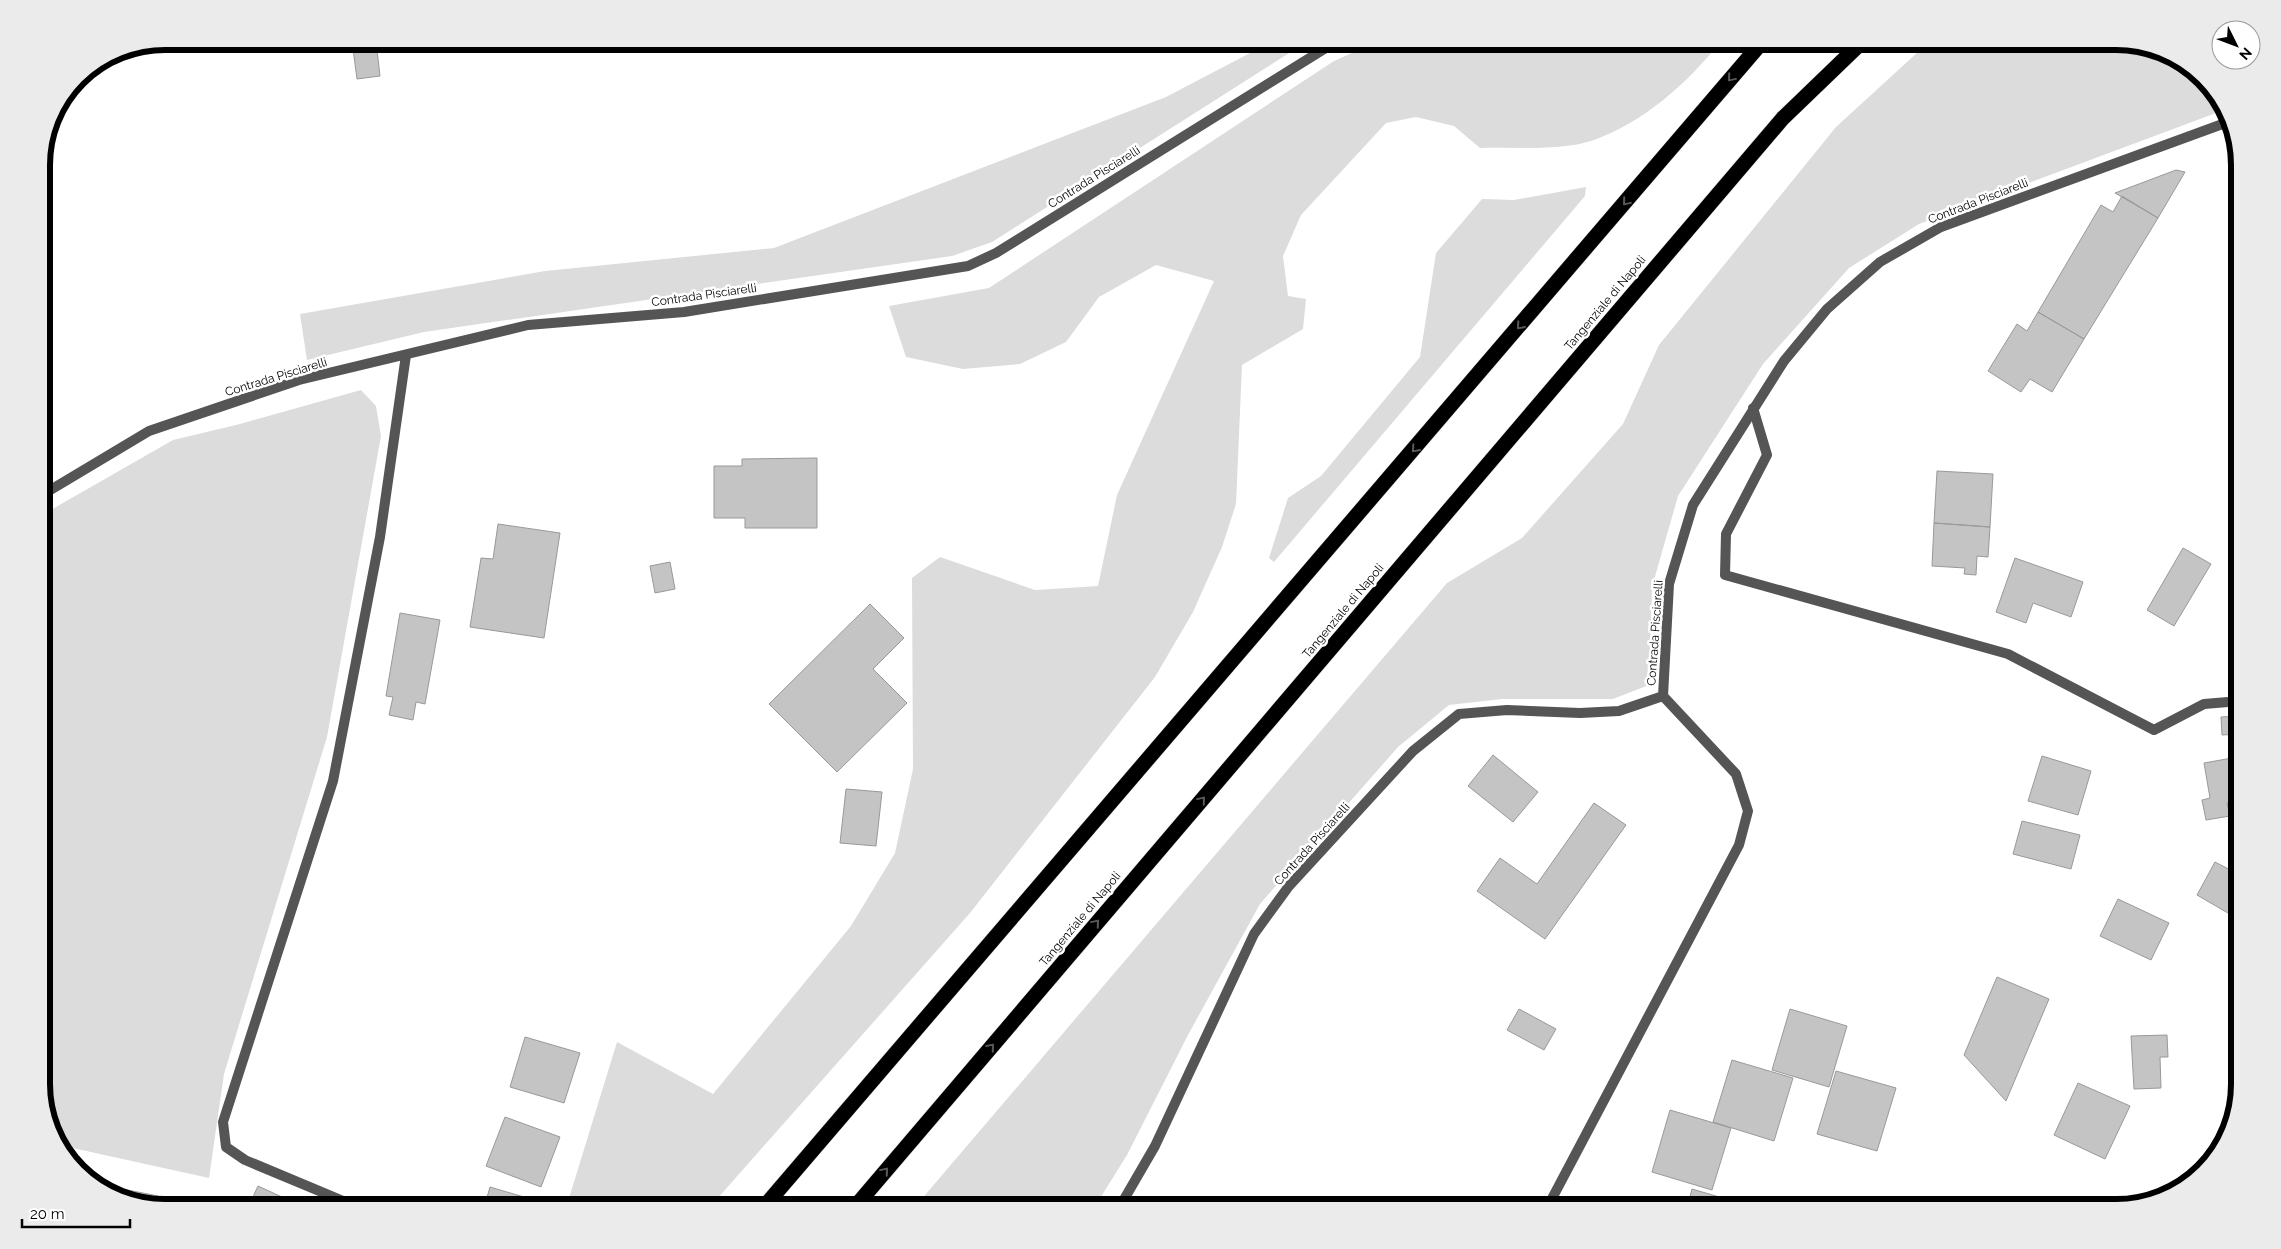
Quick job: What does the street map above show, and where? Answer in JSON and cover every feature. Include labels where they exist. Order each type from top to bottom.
[{"type":"highway","points":[[771,1199],[1755,50]]},
{"type":"highway","name":"Tangenziale di Napoli","points":[[862,1199],[1783,118],[1854,50]]},
{"type":"street","name":"Contrada Pisciarelli","points":[[50,490],[148,431],[298,380],[528,325],[684,312],[968,266],[996,253],[1323,50]]},
{"type":"street","name":"Contrada Pisciarelli","points":[[1124,1199],[1155,1146],[1254,934],[1289,886],[1413,751],[1459,714],[1507,710],[1580,713],[1619,710],[1663,696],[1669,584],[1693,505],[1784,361],[1827,309],[1880,262],[1941,227],[2223,124]]},
{"type":"street","points":[[338,1199],[245,1160],[226,1147],[223,1122],[333,781],[380,537],[406,355]]},
{"type":"street","points":[[1753,408],[1767,456],[1726,534],[1726,575],[2008,654],[2154,730],[2204,704],[2231,702]]},
{"type":"street","points":[[1552,1199],[1739,845],[1748,811],[1736,774],[1663,696]]},
{"type":"shaded area","points":[[1256,50],[1294,50],[992,242],[952,256],[424,332],[307,360],[300,314],[545,271],[774,248],[1166,97]]},
{"type":"shaded area","points":[[1359,50],[1714,50],[1679,87],[1646,113],[1610,134],[1578,144],[1536,148],[1480,148],[1454,126],[1416,117],[1386,123],[1301,215],[1283,256],[1288,296],[1306,299],[1303,329],[1242,365],[1236,504],[1222,547],[1193,612],[1155,677],[970,913],[717,1199],[569,1199],[617,1042],[713,1094],[851,926],[895,853],[913,769],[912,578],[940,557],[1035,590],[1098,586],[1117,495],[1214,281],[1156,265],[1099,297],[1066,342],[1020,364],[963,369],[906,357],[889,306],[989,288],[1334,61]]},
{"type":"shaded area","points":[[1920,50],[2116,50],[2139,52],[2153,56],[2180,69],[2202,89],[2218,112],[1919,224],[1849,268],[1763,364],[1678,496],[1652,587],[1649,685],[1613,699],[1502,699],[1449,705],[1398,747],[1260,904],[1188,1035],[1127,1155],[1100,1199],[922,1199],[1447,583],[1522,538],[1623,424],[1659,345],[1836,127]]},
{"type":"shaded area","points":[[1586,187],[1585,196],[1274,562],[1269,558],[1288,498],[1321,476],[1420,357],[1436,253],[1482,199],[1514,200]]},
{"type":"shaded area","points":[[361,390],[376,406],[381,436],[327,737],[224,1074],[209,1178],[69,1147],[56,1121],[52,1107],[50,1092],[50,510],[173,440],[236,425]]},
{"type":"building","points":[[353,50],[377,50],[380,76],[357,79]]},
{"type":"building","points":[[2176,170],[2185,172],[2158,218],[2115,193]]},
{"type":"building","points":[[2122,196],[2158,218],[2084,339],[2038,312],[2101,205],[2113,212]]},
{"type":"building","points":[[2038,312],[2084,339],[2052,392],[2030,379],[2021,392],[1988,371],[2017,324],[2027,331]]},
{"type":"building","points":[[817,458],[817,528],[745,528],[745,518],[714,518],[714,466],[742,466],[742,459]]},
{"type":"building","points":[[1937,471],[1993,474],[1990,527],[1934,523]]},
{"type":"building","points":[[1934,523],[1990,527],[1988,557],[1977,556],[1976,575],[1964,574],[1965,568],[1932,566]]},
{"type":"building","points":[[498,524],[560,533],[544,638],[470,627],[481,558],[493,559]]},
{"type":"building","points":[[2183,548],[2211,564],[2174,626],[2147,610]]},
{"type":"building","points":[[2015,558],[2083,582],[2071,617],[2033,603],[2026,623],[1996,612]]},
{"type":"building","points":[[670,562],[675,589],[655,593],[650,566]]},
{"type":"building","points":[[870,604],[904,638],[873,669],[907,703],[837,772],[769,704]]},
{"type":"building","points":[[400,613],[440,620],[425,704],[416,702],[413,720],[389,715],[393,697],[386,696]]},
{"type":"building","points":[[2231,716],[2231,734],[2222,735],[2221,717]]},
{"type":"building","points":[[1493,755],[1538,792],[1513,822],[1468,786]]},
{"type":"building","points":[[2042,756],[2091,771],[2078,815],[2028,801]]},
{"type":"building","points":[[2231,758],[2231,802],[2227,803],[2230,816],[2206,820],[2202,800],[2210,798],[2204,763]]},
{"type":"building","points":[[846,789],[882,792],[876,846],[840,843]]},
{"type":"building","points":[[1594,803],[1626,825],[1545,939],[1477,891],[1500,858],[1537,884]]},
{"type":"building","points":[[2022,821],[2080,835],[2071,869],[2013,854]]},
{"type":"building","points":[[2215,862],[2231,870],[2231,915],[2197,895]]},
{"type":"building","points":[[2118,899],[2169,923],[2151,960],[2100,936]]},
{"type":"building","points":[[1997,977],[2049,999],[2006,1101],[1964,1055]]},
{"type":"building","points":[[1519,1009],[1556,1029],[1544,1050],[1507,1030]]},
{"type":"building","points":[[1790,1009],[1847,1026],[1829,1087],[1772,1070]]},
{"type":"building","points":[[2167,1035],[2168,1057],[2160,1057],[2161,1088],[2134,1089],[2131,1036]]},
{"type":"building","points":[[525,1037],[580,1053],[564,1103],[510,1087]]},
{"type":"building","points":[[1732,1060],[1793,1078],[1774,1141],[1713,1122]]},
{"type":"building","points":[[1836,1071],[1896,1088],[1877,1151],[1817,1134]]},
{"type":"building","points":[[2078,1083],[2130,1106],[2105,1159],[2054,1135]]},
{"type":"building","points":[[1670,1110],[1731,1128],[1712,1190],[1652,1172]]},
{"type":"building","points":[[505,1117],[560,1137],[541,1187],[486,1166]]},
{"type":"building","points":[[258,1186],[286,1199],[252,1199]]},
{"type":"building","points":[[490,1187],[531,1199],[487,1199]]},
{"type":"building","points":[[115,1188],[158,1196],[157,1198],[150,1198]]},
{"type":"building","points":[[1692,1189],[1726,1199],[1689,1199]]}]
